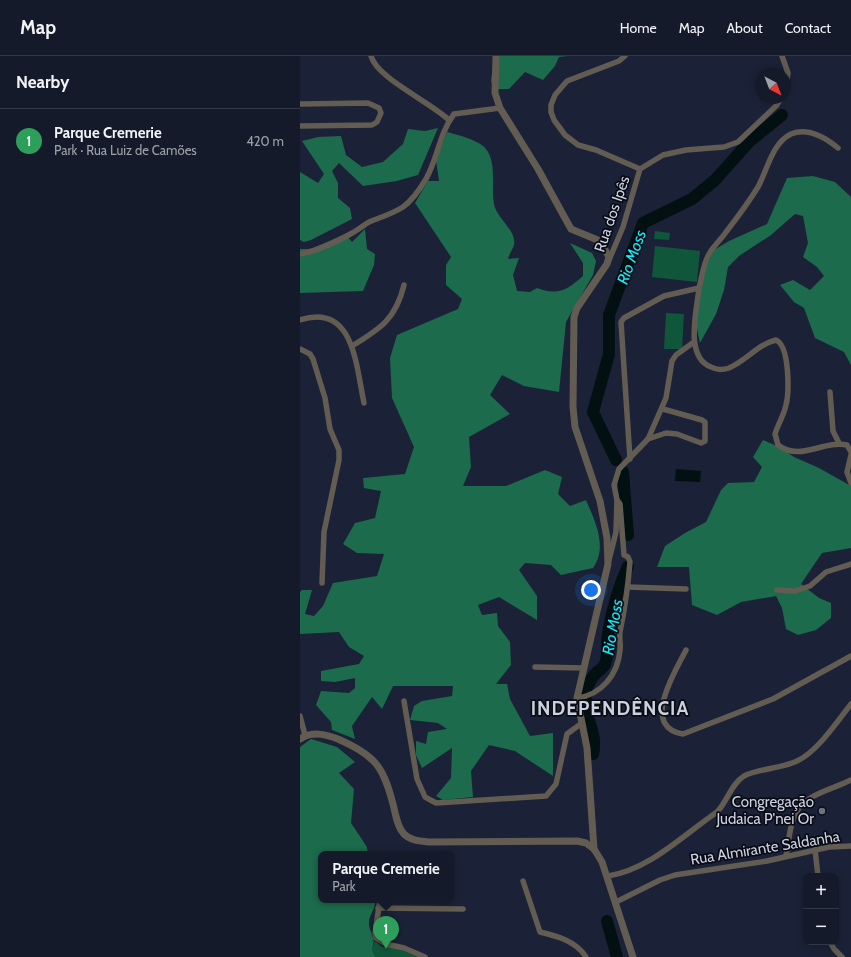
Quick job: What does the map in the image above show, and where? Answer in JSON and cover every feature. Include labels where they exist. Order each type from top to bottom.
[{"type":"street","points":[[372,56],[379,70],[399,85],[438,109],[449,120]]},
{"type":"street","points":[[496,56],[495,93],[500,108],[538,169],[571,228],[600,241],[609,257],[607,264],[577,308],[574,317],[572,407],[575,426],[593,475],[605,521],[608,564]]},
{"type":"street","points":[[625,56],[619,61],[567,81],[555,95],[551,105],[551,112],[554,120],[565,135],[578,145],[596,150],[640,169]]},
{"type":"street","points":[[782,56],[786,68]]},
{"type":"street","points":[[300,104],[368,103],[379,108],[381,113],[378,122],[372,125],[300,126]]},
{"type":"street","name":"Rua dos Ipês","points":[[607,264],[623,227],[640,169],[663,155],[686,150],[724,147],[738,142],[778,104]]},
{"type":"street","points":[[300,254],[309,252],[353,233],[368,222],[386,216],[404,206],[417,193],[427,178],[449,120],[454,114],[500,108]]},
{"type":"street","points":[[838,148],[826,138],[813,133],[799,132],[790,135],[781,143],[772,157],[758,187],[707,258],[699,288],[694,342],[700,359],[708,366],[716,369],[728,368],[762,346],[772,341],[779,342],[784,350],[787,364],[787,396],[786,406],[774,434],[778,445],[789,451],[797,453],[839,444],[847,445],[851,452]]},
{"type":"street","points":[[352,346],[371,334],[388,320],[400,302],[404,285]]},
{"type":"street","points":[[630,459],[621,322],[624,318],[664,296],[699,288]]},
{"type":"street","points":[[300,320],[314,316],[329,318],[346,334],[352,346],[364,403]]},
{"type":"street","points":[[594,849],[587,748],[577,698],[616,532],[617,500],[614,485],[619,469],[648,439],[663,409],[672,361],[676,355],[694,342]]},
{"type":"street","points":[[300,349],[310,354],[313,359],[325,398],[330,429],[339,450],[339,468],[324,532],[322,584]]},
{"type":"street","points":[[830,392],[833,431],[839,444]]},
{"type":"street","points":[[648,439],[677,434],[701,443],[705,441],[704,422],[702,420],[663,409]]},
{"type":"street","points":[[851,455],[846,472],[851,483]]},
{"type":"street","points":[[577,698],[588,697],[608,681],[618,662],[620,633],[625,612],[630,562],[628,557],[624,555],[620,504],[617,500]]},
{"type":"street","points":[[777,590],[795,591],[810,586],[826,572],[851,564]]},
{"type":"street","points":[[628,587],[686,589]]},
{"type":"street","points":[[686,650],[669,686],[662,712],[662,718],[665,726],[673,732],[683,734],[773,699],[851,656]]},
{"type":"street","points":[[535,667],[584,668]]},
{"type":"street","points":[[404,702],[417,779],[425,796],[436,803],[546,796],[556,784],[567,734],[582,723]]},
{"type":"street","points":[[608,876],[622,874],[642,865],[717,812],[724,805],[731,790],[743,777],[802,758],[832,729],[851,704]]},
{"type":"street","points":[[300,716],[303,737],[322,734],[331,737],[357,749],[376,762],[383,771],[388,785],[398,824],[404,834],[410,838],[430,842],[570,841],[586,843],[594,849],[608,876],[633,957]]},
{"type":"street","points":[[786,856],[792,823],[801,806],[830,788],[851,780]]},
{"type":"street","name":"Rua Almirante Saldanha","points":[[616,902],[660,880],[675,875],[767,861],[816,850],[851,846]]},
{"type":"street","points":[[816,850],[818,873]]},
{"type":"street","points":[[523,881],[540,932],[568,941],[582,951],[586,957]]},
{"type":"street","points":[[379,903],[375,933],[376,938],[386,944],[404,948],[424,957]]},
{"type":"street","points":[[378,908],[463,909]]},
{"type":"street","points":[[832,945],[842,957]]},
{"type":"green space","points":[[494,56],[568,56],[559,57],[555,66],[543,80],[525,72],[509,89],[495,89],[491,81]]},
{"type":"green space","points":[[438,128],[418,175],[397,181],[363,186],[339,163],[332,171],[338,183],[338,198],[350,208],[352,219],[311,240],[304,242],[300,240],[300,172],[318,183],[324,174],[302,141],[318,137],[341,136],[346,155],[362,167],[383,162],[403,144],[408,129],[425,131]]},
{"type":"green space","points":[[447,132],[468,138],[478,143],[486,149],[489,155],[493,168],[494,204],[498,214],[510,229],[514,240],[514,245],[508,259],[519,258],[513,275],[517,291],[530,292],[537,288],[551,291],[562,290],[572,285],[583,276],[583,263],[570,243],[592,253],[596,261],[593,275],[566,322],[559,392],[524,386],[502,375],[490,395],[510,414],[469,437],[471,467],[463,486],[506,486],[545,470],[562,477],[558,494],[570,506],[586,500],[596,525],[600,543],[600,551],[593,568],[561,575],[551,565],[525,563],[519,570],[537,596],[537,620],[499,597],[478,605],[482,615],[497,613],[498,626],[510,642],[511,665],[496,684],[507,684],[510,699],[530,736],[553,733],[553,776],[515,751],[489,745],[471,771],[473,797],[443,800],[436,796],[451,778],[452,748],[422,768],[416,755],[416,741],[426,744],[428,732],[447,729],[438,723],[410,720],[414,706],[422,701],[452,696],[453,686],[393,686],[382,709],[372,697],[352,726],[355,739],[332,730],[331,722],[316,705],[321,691],[349,693],[355,688],[355,678],[335,682],[321,681],[321,671],[359,664],[364,656],[349,647],[339,632],[300,634],[300,592],[302,590],[312,590],[305,614],[314,616],[323,606],[333,583],[377,576],[384,554],[357,553],[343,544],[355,523],[375,518],[381,491],[364,488],[363,478],[405,474],[414,447],[392,398],[390,358],[397,335],[458,309],[462,299],[446,285],[446,265],[451,257],[415,203],[428,181],[439,181],[436,160]]},
{"type":"green space","points":[[813,176],[835,182],[851,197],[851,365],[844,352],[815,338],[804,308],[794,302],[780,285],[793,280],[810,290],[824,276],[817,267],[803,257],[808,243],[803,216],[795,214],[771,235],[739,256],[728,267],[724,290],[716,314],[700,343],[694,315],[700,278],[714,250],[729,241],[767,224],[787,178]]},
{"type":"green space","points":[[365,229],[367,249],[375,254],[374,265],[363,291],[300,293],[300,249],[311,249],[345,234],[352,242]]},
{"type":"green space","points":[[655,231],[670,233],[669,240],[654,239]]},
{"type":"green space","points":[[655,246],[700,251],[697,282],[652,277]]},
{"type":"green space","points":[[666,313],[684,314],[682,349],[664,349]]},
{"type":"green space","points":[[763,440],[779,447],[794,457],[819,468],[851,486],[851,548],[822,553],[801,584],[819,598],[831,603],[831,618],[816,630],[798,635],[786,629],[782,608],[776,596],[741,602],[717,615],[692,605],[689,567],[657,567],[665,546],[706,522],[721,490],[728,483],[754,482],[762,467],[753,457]]},
{"type":"green space","points":[[311,739],[337,747],[355,762],[339,773],[354,789],[351,823],[367,847],[368,851],[318,851],[318,903],[375,903],[370,916],[369,925],[374,941],[372,949],[375,957],[300,957],[300,747]]},
{"type":"green space","points":[[375,941],[382,947],[394,947],[418,957],[375,957],[372,949]]},
{"type":"shaded area","points":[[676,469],[701,471],[700,482],[675,481]]},
{"type":"waterway","name":"Rio Moss","points":[[616,460],[593,412],[609,354],[609,315],[643,223],[692,199],[715,180],[750,141],[782,115]]},
{"type":"waterway","name":"Rio Moss","points":[[623,472],[628,535]]},
{"type":"waterway","name":"Rio Moss","points":[[593,754],[594,740],[586,709],[586,695],[588,686],[592,679],[605,664],[607,656],[607,637],[611,616],[618,591],[628,566]]},
{"type":"waterway","name":"Rio Moss","points":[[607,921],[617,957]]},
{"type":"place","name":"Congregação Judaica P'nei Or","points":[[822,811]]},
{"type":"place","name":"Parque Cremerie","points":[[386,949]]},
{"type":"district","name":"INDEPENDÊNCIA","points":[[610,708]]}]
